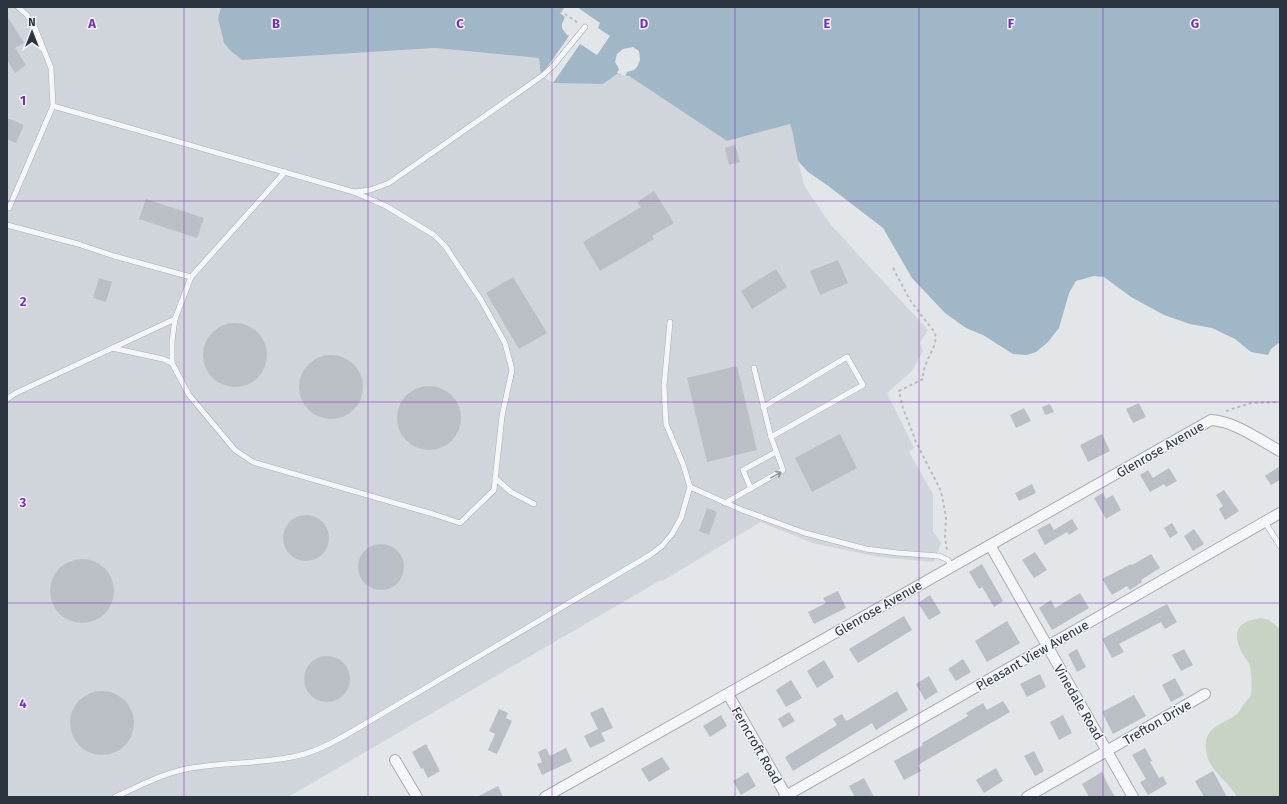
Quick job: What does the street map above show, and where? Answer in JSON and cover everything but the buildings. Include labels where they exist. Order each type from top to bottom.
[{"type":"street","name":"Glenrose Avenue","points":[[545,797],[1211,420],[1232,424],[1280,451]]},
{"type":"street","name":"Pleasant View Avenue","points":[[786,797],[1280,513]]},
{"type":"street","name":"Vinedale Road","points":[[990,545],[1012,581],[1047,647],[1133,797]]},
{"type":"street","name":"Ferncroft Road","points":[[728,694],[786,797]]},
{"type":"street","name":"Trefton Drive","points":[[1027,797],[1205,694]]},
{"type":"street","points":[[395,760],[417,797]]},
{"type":"lane","points":[[7,208],[9,208],[53,106],[51,68],[35,28],[27,15],[18,7]]},
{"type":"lane","points":[[354,192],[370,190],[389,183],[536,80],[553,66],[585,27]]},
{"type":"lane","points":[[53,106],[285,172],[354,192],[386,206],[434,235],[445,246],[482,300],[503,338],[512,370],[502,416],[494,490],[460,523],[253,462],[235,450],[189,396],[172,363],[172,341],[175,319],[191,277],[285,172]]},
{"type":"lane","points":[[7,225],[191,277]]},
{"type":"lane","points":[[7,399],[16,393],[175,319]]},
{"type":"lane","points":[[115,797],[164,775],[184,769],[263,762],[293,757],[325,746],[353,731],[650,555],[662,546],[672,534],[681,518],[690,486],[683,464],[666,424],[664,386],[670,322]]},
{"type":"lane","points":[[112,348],[163,359],[172,363]]},
{"type":"lane","points":[[763,407],[847,357],[863,385],[770,436]]},
{"type":"lane","points":[[725,503],[783,470],[770,436],[754,368]]},
{"type":"lane","points":[[751,488],[743,470],[776,452]]},
{"type":"lane","points":[[495,478],[511,492],[534,504]]},
{"type":"lane","points":[[690,486],[725,503],[783,526],[815,536],[888,552],[939,556],[948,560],[952,567]]},
{"type":"lane","points":[[1265,522],[1280,546]]},
{"type":"path","points":[[555,7],[585,27]]},
{"type":"path","points":[[893,268],[910,300],[935,333],[936,339],[925,366],[923,379],[899,391],[903,408],[916,442],[941,491],[946,517],[946,547],[952,567]]},
{"type":"path","points":[[1226,411],[1251,403],[1280,402]]},
{"type":"shaded area","points":[[7,7],[221,7],[218,18],[242,60],[435,48],[539,58],[541,75],[617,73],[629,76],[727,141],[790,124],[805,187],[831,225],[928,330],[920,343],[923,351],[912,371],[887,393],[914,448],[909,452],[933,494],[933,531],[941,543],[934,562],[879,557],[812,543],[761,522],[662,581],[661,580],[288,797],[7,797]]},
{"type":"green space","points":[[1261,618],[1269,620],[1280,629],[1280,797],[1237,797],[1210,764],[1206,750],[1206,742],[1211,731],[1237,714],[1251,695],[1252,682],[1250,667],[1242,653],[1237,639],[1237,633],[1242,625],[1253,619]]},
{"type":"water","points":[[221,7],[1280,7],[1280,342],[1271,349],[1268,355],[1251,352],[1235,339],[1212,328],[1190,324],[1164,315],[1131,297],[1104,277],[1094,276],[1076,281],[1069,293],[1059,328],[1048,342],[1036,352],[1027,355],[1013,354],[983,335],[966,328],[945,313],[912,278],[883,228],[808,172],[798,161],[790,124],[727,141],[629,76],[617,74],[603,84],[553,83],[541,76],[539,58],[435,48],[242,60],[224,43],[218,18]]},
{"type":"pier","points":[[565,7],[577,7],[600,23],[598,28],[610,36],[597,55],[580,44],[553,83],[541,76],[569,36],[562,28],[565,17],[560,13]]},
{"type":"pier","points":[[633,47],[639,51],[640,60],[637,67],[634,70],[627,72],[625,76],[617,73],[619,69],[615,62],[617,54],[623,49]]}]
